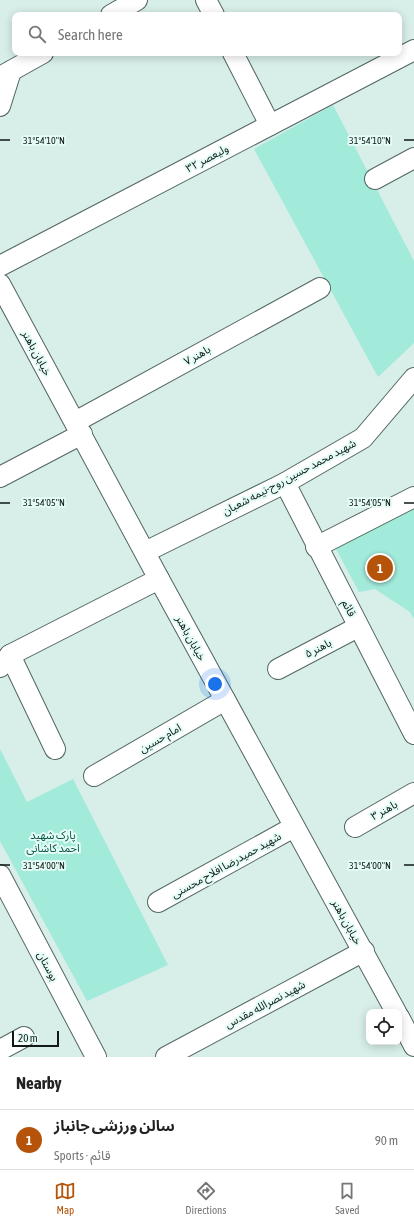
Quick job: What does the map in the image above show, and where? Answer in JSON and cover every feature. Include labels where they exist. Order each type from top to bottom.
[{"type":"street","points":[[116,12],[138,0]]},
{"type":"street","points":[[206,0],[212,12]]},
{"type":"street","name":"ولیعصر ۳۲","points":[[0,266],[414,50]]},
{"type":"street","points":[[0,106],[5,74],[38,56]]},
{"type":"street","points":[[235,56],[270,125]]},
{"type":"street","points":[[375,179],[414,158]]},
{"type":"street","name":"خیابان باهنر","points":[[0,284],[7,313],[78,428],[394,1009]]},
{"type":"street","name":"باهنر ۷","points":[[0,477],[78,428],[320,288]]},
{"type":"street","name":"شهید محمد حسین روح-نیمه شعبان","points":[[145,552],[285,483],[363,438],[414,378]]},
{"type":"street","name":"قائم","points":[[285,483],[316,547],[414,734]]},
{"type":"street","points":[[316,547],[414,497]]},
{"type":"street","points":[[56,749],[5,661],[159,579]]},
{"type":"street","name":"باهنر ۵","points":[[278,669],[358,627]]},
{"type":"street","name":"امام حسین","points":[[94,776],[225,700]]},
{"type":"street","name":"باهنر ۳","points":[[355,827],[414,793]]},
{"type":"street","name":"شهید حمیدرضا افلاح محسنی","points":[[158,902],[294,827]]},
{"type":"street","name":"بوستان","points":[[0,875],[96,1057]]},
{"type":"street","name":"شهید نصرالله مقدس","points":[[166,1057],[364,952]]},
{"type":"street","points":[[402,1023],[414,1046]]},
{"type":"street","points":[[0,1050],[24,1037]]},
{"type":"green space","points":[[333,105],[414,261],[414,343],[378,377],[254,149]]},
{"type":"green space","points":[[414,506],[414,619],[410,612],[375,589],[359,592],[335,547]]},
{"type":"green space","name":"پارک شهید احمد کاشانی","points":[[0,749],[27,802],[73,779],[168,965],[87,1001],[0,841]]},
{"type":"place","name":"سالن ورزشی جانباز","points":[[380,568]]}]
